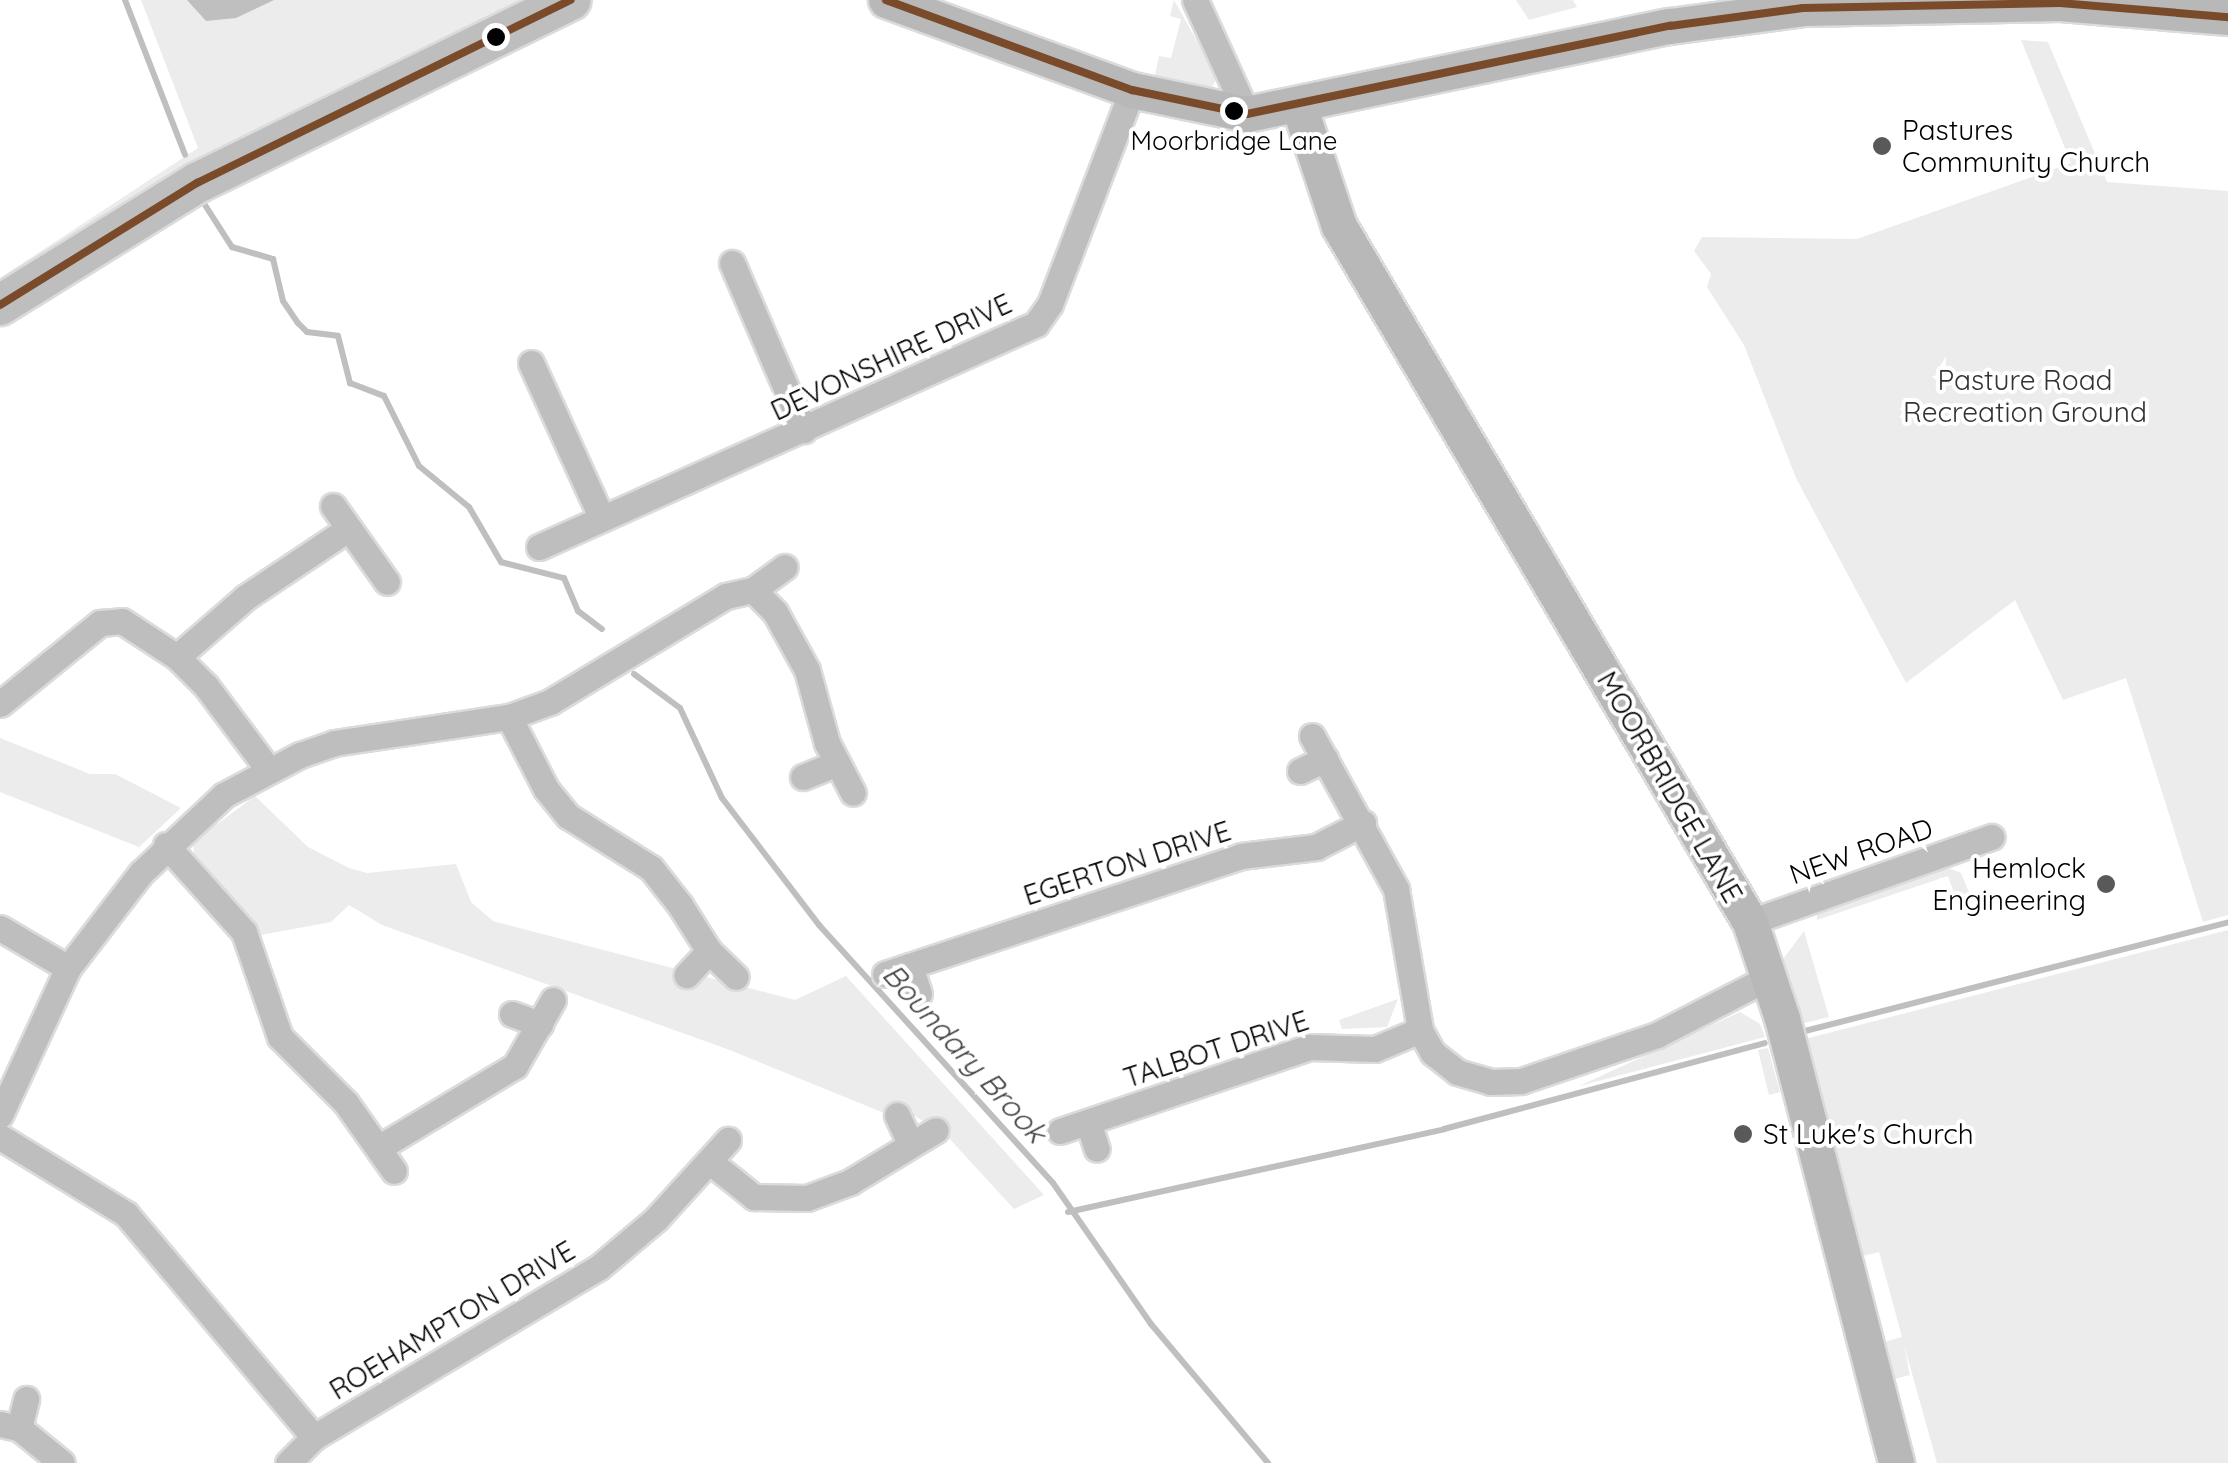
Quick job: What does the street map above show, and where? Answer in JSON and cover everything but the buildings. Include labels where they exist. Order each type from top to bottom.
[{"type":"main road","points":[[0,305],[197,182],[571,0]]},
{"type":"street","points":[[886,0],[1132,90],[1247,114],[1670,26],[1803,8],[2060,3],[2228,17]]},
{"type":"street","points":[[1195,0],[1247,114]]},
{"type":"street","name":"DEVONSHIRE DRIVE","points":[[540,547],[1036,324],[1050,304],[1132,90]]},
{"type":"street","name":"MOORBRIDGE LANE","points":[[1299,106],[1339,226],[1750,922],[1770,977],[1896,1463]]},
{"type":"street","points":[[732,262],[804,430]]},
{"type":"street","points":[[531,363],[602,520]]},
{"type":"street","points":[[333,506],[345,531],[387,582]]},
{"type":"street","points":[[177,657],[246,597],[345,531]]},
{"type":"street","points":[[0,1115],[68,968],[166,845],[268,769],[334,743],[509,717],[550,702],[726,596],[753,590],[784,567]]},
{"type":"street","points":[[753,590],[774,612],[807,670],[836,764],[853,792]]},
{"type":"street","points":[[0,704],[100,623],[122,620],[177,657],[268,769]]},
{"type":"street","points":[[509,717],[546,789],[568,816],[651,868],[710,951],[736,978]]},
{"type":"street","points":[[1312,736],[1363,823],[1396,890],[1420,1030],[1432,1053],[1457,1072],[1502,1084],[1522,1082],[1657,1036],[1770,977]]},
{"type":"street","points":[[1300,770],[1325,758]]},
{"type":"street","points":[[803,776],[836,764]]},
{"type":"street","name":"EGERTON DRIVE","points":[[919,994],[898,970],[1241,856],[1316,847],[1363,823]]},
{"type":"street","name":"NEW ROAD","points":[[1750,922],[1992,836]]},
{"type":"street","points":[[166,845],[264,952],[266,1012],[280,1037],[380,1147],[394,1171]]},
{"type":"street","points":[[0,928],[68,968]]},
{"type":"street","points":[[686,976],[710,951]]},
{"type":"street","points":[[380,1147],[515,1066],[553,1000]]},
{"type":"street","points":[[512,1014],[540,1024]]},
{"type":"street","name":"TALBOT DRIVE","points":[[1060,1131],[1309,1047],[1375,1049],[1420,1030]]},
{"type":"street","points":[[897,1115],[910,1140]]},
{"type":"street","points":[[1088,1122],[1097,1149]]},
{"type":"street","points":[[709,1161],[754,1197],[774,1202],[834,1189],[910,1140],[936,1130]]},
{"type":"street","points":[[0,1137],[126,1214],[314,1437]]},
{"type":"street","name":"ROEHAMPTON DRIVE","points":[[288,1463],[314,1437],[598,1268],[728,1140]]},
{"type":"street","points":[[26,1399],[9,1426],[62,1463]]},
{"type":"green space","points":[[141,0],[536,0],[0,291],[0,278],[198,148]]},
{"type":"green space","points":[[1174,0],[1217,77],[1211,90],[1154,80],[1159,56],[1171,58],[1181,19],[1170,16]]},
{"type":"green space","points":[[1516,0],[1573,0],[1577,7],[1529,20]]},
{"type":"green space","name":"Pasture Road Recreation Ground","points":[[2021,40],[2048,42],[2107,182],[2228,191],[2228,915],[2203,922],[2126,678],[2063,700],[2015,600],[1906,683],[1796,478],[1744,345],[1707,287],[1711,274],[1694,251],[1702,237],[1857,239],[2071,163]]},
{"type":"green space","points":[[0,738],[90,774],[115,774],[181,808],[139,847],[0,792]]},
{"type":"green space","points":[[255,796],[308,847],[349,868],[367,873],[456,864],[471,902],[493,921],[795,1000],[846,976],[1044,1195],[1014,1209],[947,1136],[902,1108],[889,1115],[727,1049],[382,925],[349,905],[331,922],[261,935],[194,855],[193,842]]},
{"type":"green space","points":[[1944,866],[1961,873],[1973,902],[1959,907],[1948,876],[1817,920],[1817,911]]},
{"type":"green space","points":[[2228,930],[2228,1463],[1937,1463],[1904,1345],[1910,1375],[1887,1381],[1877,1344],[1902,1337],[1879,1252],[1855,1258],[1805,1039]]},
{"type":"green space","points":[[1804,931],[1829,1017],[1801,1024],[1783,959]]},
{"type":"green space","points":[[1398,999],[1387,1027],[1342,1029],[1339,1020]]},
{"type":"green space","points":[[1740,1012],[1760,1024],[1765,1037],[1579,1086]]},
{"type":"green space","points":[[1768,1048],[1780,1092],[1769,1095],[1758,1050]]},
{"type":"shaded area","points":[[187,0],[274,0],[236,18],[206,21]]},
{"type":"waterway","name":"Boundary Brook","points":[[125,0],[185,155]]},
{"type":"waterway","name":"Boundary Brook","points":[[205,205],[232,247],[273,259],[283,301],[307,332],[338,336],[350,383],[384,396],[419,466],[469,507],[501,562],[564,578],[578,611],[602,629]]},
{"type":"waterway","name":"Boundary Brook","points":[[634,674],[680,708],[722,798],[819,925],[1053,1183],[1151,1324],[1268,1463]]},
{"type":"waterway","points":[[1805,1031],[2228,922]]},
{"type":"waterway","points":[[1068,1212],[1444,1129],[1765,1043]]},
{"type":"transit line","points":[[0,305],[197,183],[571,0]]},
{"type":"transit line","points":[[886,0],[1132,90],[1247,114],[1670,26],[1803,8],[2060,3],[2228,17]]},
{"type":"place","name":"Moorbridge Lane","points":[[1234,111]]},
{"type":"place","name":"Pastures Community Church","points":[[1882,146]]},
{"type":"place","name":"Hemlock Engineering","points":[[2106,884]]},
{"type":"place","name":"St Luke's Church","points":[[1743,1134]]}]
